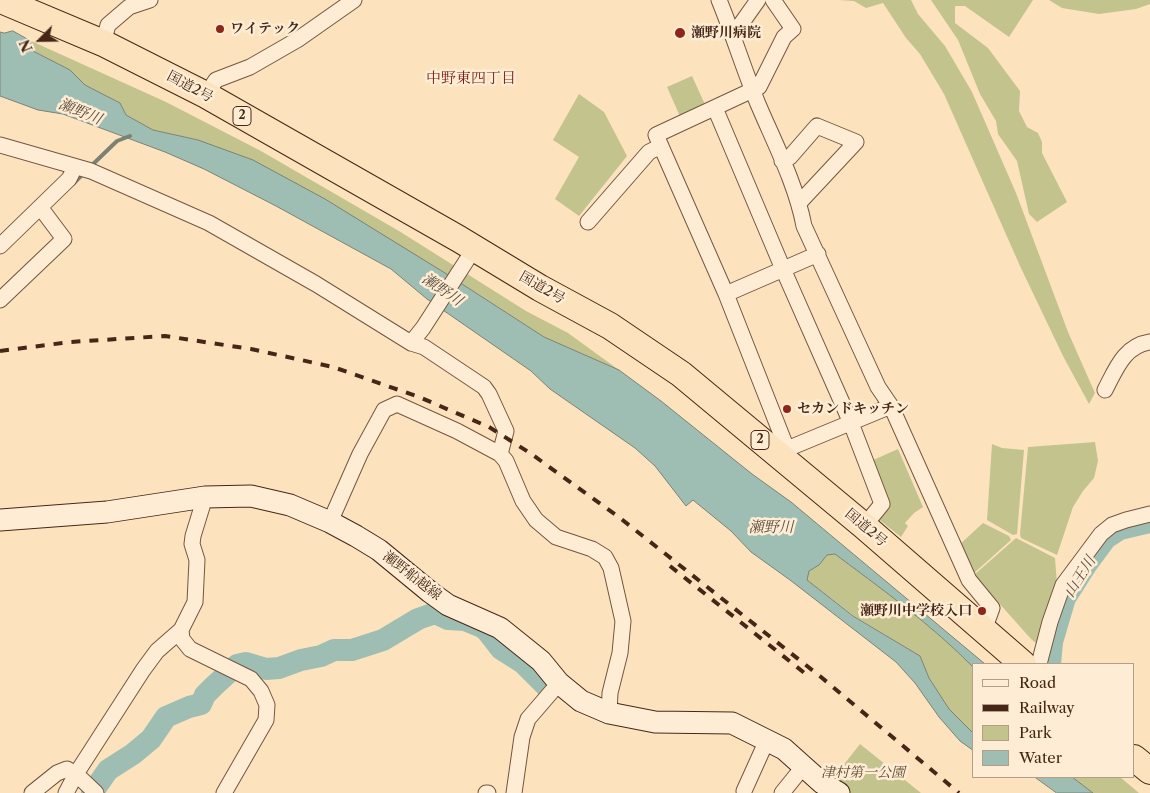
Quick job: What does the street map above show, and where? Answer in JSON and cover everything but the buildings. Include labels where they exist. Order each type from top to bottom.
[{"type":"highway","name":"国道2号","points":[[2,0],[103,43],[206,96],[468,257],[540,288],[610,326],[664,362],[784,453],[864,526],[1022,663]]},
{"type":"highway","points":[[1135,759],[1150,771]]},
{"type":"main road","name":"瀬野船越線","points":[[0,520],[107,512],[205,497],[251,496],[290,505],[330,522],[378,550],[448,604],[500,628],[541,661],[558,683],[581,701],[609,713],[654,722],[732,723],[784,750],[822,783],[839,793]]},
{"type":"street","points":[[103,43],[108,25],[129,7],[150,0]]},
{"type":"street","points":[[206,96],[216,80],[250,67],[297,40],[354,0]]},
{"type":"street","points":[[719,0],[733,32],[753,90],[800,202],[804,226],[878,387],[891,406],[969,580],[992,608],[984,630]]},
{"type":"street","points":[[733,32],[736,31],[758,0]]},
{"type":"street","points":[[773,0],[793,29],[784,37],[759,87],[656,136],[726,294],[784,453],[891,406]]},
{"type":"street","points":[[715,108],[783,270],[851,423],[882,504],[864,526]]},
{"type":"street","points":[[782,161],[790,157],[817,126],[856,142],[800,202]]},
{"type":"street","points":[[0,145],[82,168],[209,223],[316,284],[411,343],[424,347],[484,387],[489,394],[506,431],[500,454]]},
{"type":"street","points":[[588,222],[649,152],[660,146]]},
{"type":"street","points":[[0,246],[44,213],[69,180],[82,168]]},
{"type":"street","points":[[0,300],[64,239],[44,213]]},
{"type":"street","points":[[726,294],[818,254]]},
{"type":"street","points":[[411,343],[423,328],[468,257]]},
{"type":"street","points":[[1105,390],[1126,353],[1137,346],[1150,342]]},
{"type":"street","points":[[330,522],[360,454],[384,410],[397,404],[457,431],[500,454],[506,461],[523,501],[536,520],[556,537],[592,549],[605,557],[611,568],[623,620],[620,653],[610,693],[609,713]]},
{"type":"street","points":[[66,793],[76,774],[143,670],[157,651],[180,630],[195,602],[197,560],[192,544],[205,497]]},
{"type":"street","points":[[1039,663],[1050,622],[1063,584],[1100,534],[1112,525],[1150,514]]},
{"type":"street","points":[[180,630],[182,639],[190,649],[251,679],[261,691],[267,705],[266,720],[224,793]]},
{"type":"street","points":[[514,793],[522,737],[528,719],[558,683]]},
{"type":"street","points":[[744,791],[767,740]]},
{"type":"street","points":[[782,793],[803,767]]},
{"type":"street","points":[[32,793],[57,773],[67,769],[76,774],[96,793]]},
{"type":"green space","points":[[839,0],[911,0],[918,14],[945,46],[972,92],[1016,193],[1068,332],[1095,393],[1089,404],[1063,356],[1020,266],[944,94],[920,54],[906,38],[883,3],[866,8],[854,1]]},
{"type":"green space","points":[[931,0],[1033,0],[1009,37],[965,6],[955,6],[955,23],[988,48],[1020,91],[1019,111],[1027,127],[1038,133],[1042,142],[1042,153],[1067,202],[1037,222],[1029,214],[1017,161],[998,134],[996,121],[980,94],[958,40]]},
{"type":"green space","points":[[1049,0],[1150,0],[1150,4],[1136,9],[1099,14],[1062,8]]},
{"type":"green space","points":[[29,40],[166,102],[261,151],[399,231],[526,311],[568,333],[619,370],[544,337],[445,273],[198,140],[153,130],[126,115],[120,103],[85,85],[70,70],[33,51]]},
{"type":"green space","points":[[692,76],[707,109],[682,121],[667,87]]},
{"type":"green space","points":[[579,94],[604,112],[627,156],[579,216],[555,199],[579,157],[553,140]]},
{"type":"green space","points":[[1095,442],[1098,461],[1094,478],[1073,507],[1057,555],[1021,538],[1028,447]]},
{"type":"green space","points":[[992,444],[1002,448],[1024,450],[1017,534],[1013,535],[987,520]]},
{"type":"green space","points":[[898,449],[923,507],[905,523],[908,526],[901,537],[877,518],[871,461]]},
{"type":"green space","points":[[983,523],[1009,536],[1011,540],[973,574],[958,546]]},
{"type":"green space","points":[[1016,538],[1055,558],[1057,584],[1037,644],[974,575]]},
{"type":"green space","points":[[835,554],[889,595],[958,652],[972,666],[972,732],[949,709],[929,678],[920,656],[854,616],[807,580],[809,571],[819,565],[827,555]]},
{"type":"green space","name":"津村第一公園","points":[[860,744],[921,793],[851,793],[831,781]]},
{"type":"green space","points":[[1073,778],[1121,778],[1139,793],[1093,793]]},
{"type":"water","name":"瀬野川","points":[[13,31],[29,40],[33,51],[70,70],[85,85],[120,103],[126,115],[153,130],[198,140],[253,160],[325,199],[544,337],[619,370],[661,401],[752,474],[791,502],[984,663],[972,663],[972,666],[924,623],[835,554],[827,555],[819,565],[809,571],[807,580],[853,616],[920,656],[929,678],[949,709],[972,732],[972,750],[960,741],[939,717],[915,683],[896,662],[751,552],[731,531],[693,500],[686,506],[655,466],[635,448],[550,389],[531,371],[427,299],[391,269],[204,169],[165,152],[63,114],[38,110],[0,96],[0,32]]},
{"type":"water","points":[[1036,778],[1073,778],[1093,793],[1057,793]]},
{"type":"waterway","points":[[91,166],[117,141],[130,136]]},
{"type":"waterway","points":[[73,184],[84,173]]},
{"type":"waterway","name":"山王川","points":[[1050,663],[1052,642],[1065,598],[1086,565],[1106,538],[1120,529],[1150,522]]},
{"type":"waterway","points":[[92,793],[108,770],[133,754],[151,739],[166,717],[201,704],[205,695],[237,665],[246,663],[266,669],[279,668],[301,660],[321,656],[334,650],[352,650],[383,640],[418,619],[435,613],[448,619],[465,620],[482,627],[501,649],[523,663],[547,687]]},
{"type":"railway","points":[[0,351],[70,342],[165,336],[251,349],[333,367],[419,397],[489,427],[530,453],[620,518],[821,677],[959,793]]},
{"type":"railway","points":[[670,566],[807,675]]},
{"type":"place","name":"ワイテック","points":[[220,29]]},
{"type":"place","name":"瀬野川病院","points":[[680,33]]},
{"type":"place","name":"セカンドキッチン","points":[[787,409]]},
{"type":"place","name":"瀬野川中学校入口","points":[[982,611]]},
{"type":"district","name":"中野東四丁目","points":[[471,79]]}]
